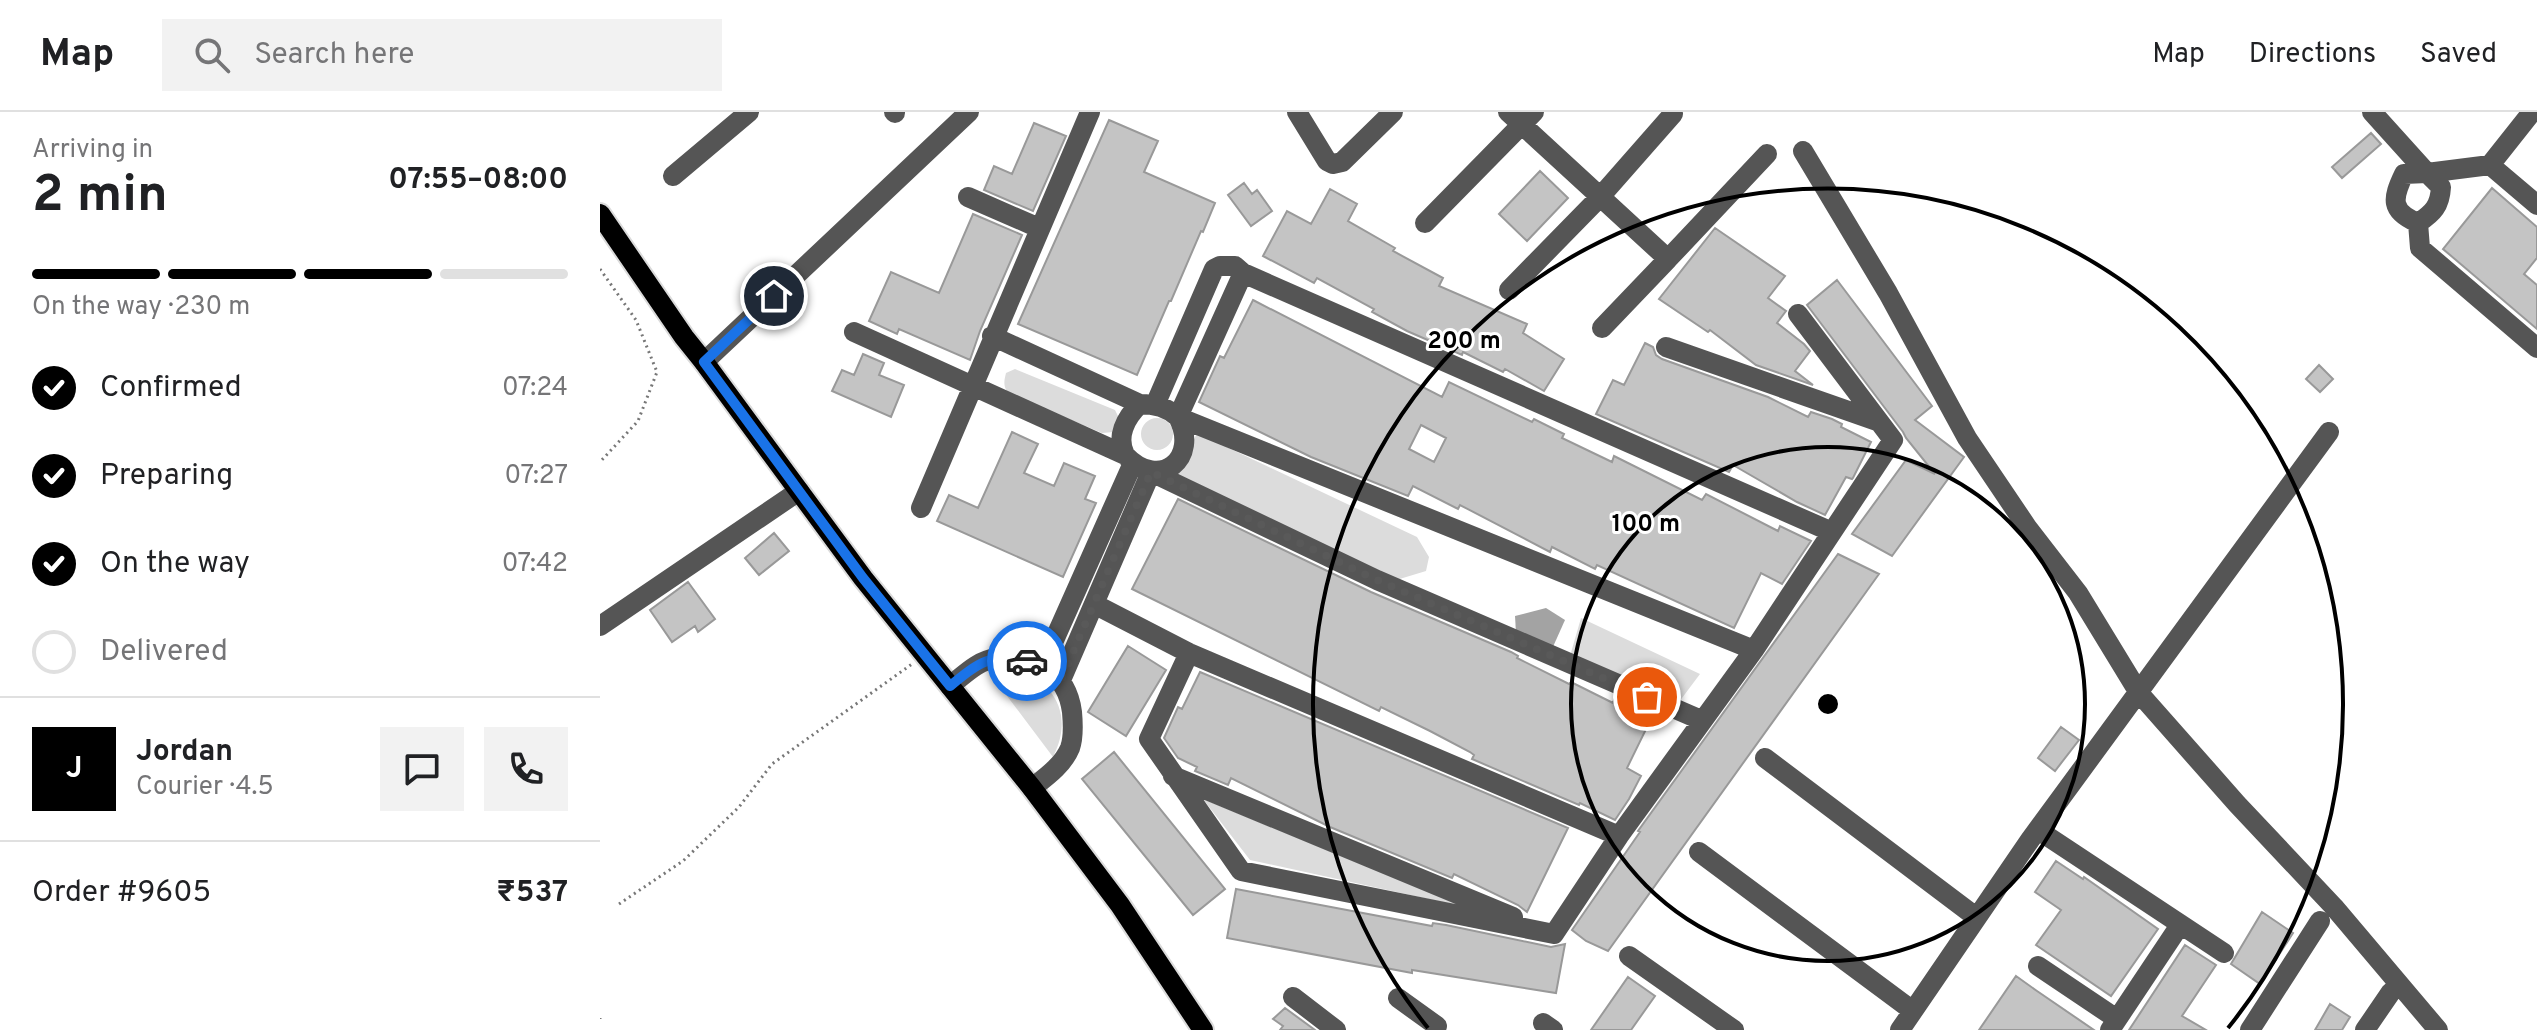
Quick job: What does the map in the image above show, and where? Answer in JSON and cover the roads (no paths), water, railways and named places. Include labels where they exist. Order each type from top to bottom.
[{"type":"main road","points":[[600,214],[684,337],[863,578],[1032,788],[1120,905],[1203,1030]]},
{"type":"street","points":[[673,176],[749,112]]},
{"type":"street","points":[[704,362],[969,112]]},
{"type":"street","points":[[921,508],[1090,112]]},
{"type":"street","points":[[1297,112],[1327,161],[1333,164],[1342,162],[1393,112]]},
{"type":"street","points":[[2372,112],[2441,187],[2440,201],[2433,213],[2418,223]]},
{"type":"street","points":[[2418,223],[2404,217],[2395,206],[2396,191],[2404,174],[2490,165],[2532,112]]},
{"type":"street","points":[[1509,290],[1600,197],[1673,114]]},
{"type":"street","points":[[1425,223],[1521,116],[1600,197],[1668,259]]},
{"type":"street","points":[[1803,151],[1888,293],[1967,438],[2027,527],[2078,593],[2139,693],[2334,907],[2438,1030]]},
{"type":"street","points":[[1602,328],[1767,154]]},
{"type":"street","points":[[2490,165],[2537,205]]},
{"type":"street","points":[[968,197],[1039,228]]},
{"type":"street","points":[[2418,223],[2420,248],[2537,348]]},
{"type":"street","points":[[992,336],[1148,405],[1169,409],[1183,426],[1183,449],[1179,459],[1162,472],[1136,463],[1121,447],[1121,436],[1128,417],[1148,405],[1214,269],[1235,266],[1243,273],[1832,532]]},
{"type":"street","points":[[1178,417],[1243,273]]},
{"type":"street","points":[[1554,934],[1619,836],[1754,650],[1893,440],[1798,314]]},
{"type":"street","points":[[854,332],[1136,463],[1377,580],[1701,720]]},
{"type":"street","points":[[1666,347],[1877,421]]},
{"type":"street","points":[[1178,417],[1754,650]]},
{"type":"street","points":[[1900,1030],[2038,830],[2329,432]]},
{"type":"street","points":[[1061,680],[1094,604],[1136,463]]},
{"type":"street","points":[[1043,665],[1136,463]]},
{"type":"street","points":[[600,626],[799,491]]},
{"type":"street","points":[[1094,604],[1189,653],[1619,836]]},
{"type":"street","points":[[1189,653],[1149,739],[1241,871],[1554,934]]},
{"type":"street","points":[[950,686],[975,666],[995,658],[1014,658],[1043,665],[1061,680],[1071,702],[1074,725],[1071,747],[1060,764],[1032,788]]},
{"type":"street","points":[[1765,758],[1976,917]]},
{"type":"street","points":[[1173,776],[1554,934]]},
{"type":"street","points":[[2038,830],[2224,953]]},
{"type":"street","points":[[1699,852],[1913,1011]]},
{"type":"street","points":[[2250,1030],[2320,921]]},
{"type":"street","points":[[2038,966],[2113,1025],[2180,925]]},
{"type":"street","points":[[1629,956],[1734,1030]]},
{"type":"street","points":[[2365,1030],[2391,992]]},
{"type":"street","points":[[1293,997],[1336,1030]]},
{"type":"street","points":[[1398,998],[1438,1029]]}]
